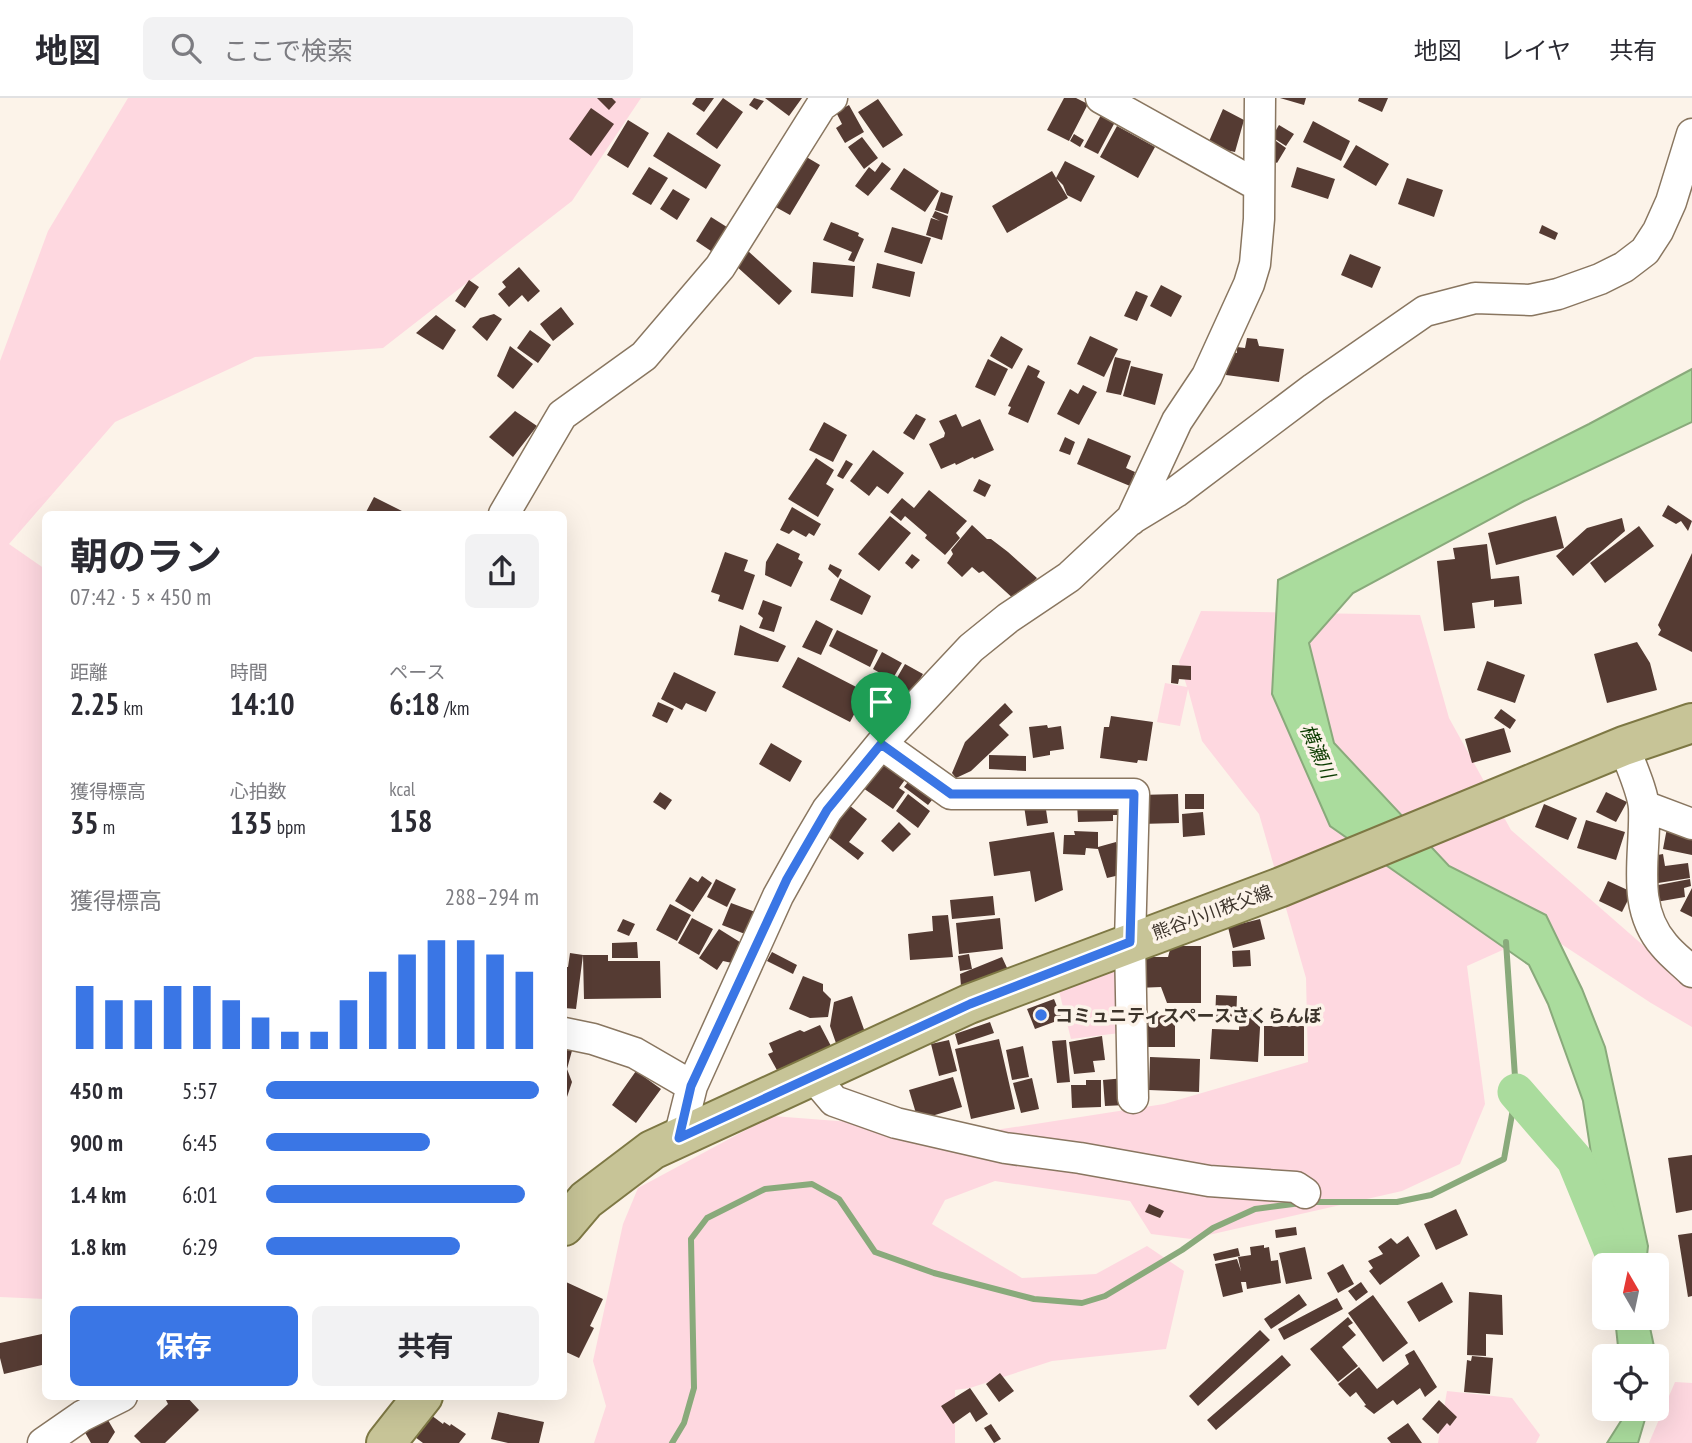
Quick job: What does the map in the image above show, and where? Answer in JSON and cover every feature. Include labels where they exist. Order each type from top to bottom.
[{"type":"main road","name":"熊谷小川秩父線","points":[[567,1222],[586,1200],[652,1150],[970,1004],[1281,887],[1624,746],[1692,723]]},
{"type":"main road","points":[[386,1443],[419,1400]]},
{"type":"street","points":[[506,511],[562,415],[644,356],[720,267],[821,106],[832,98]]},
{"type":"street","points":[[1101,98],[1259,186]]},
{"type":"street","points":[[1130,520],[1177,421],[1207,376],[1249,284],[1255,264],[1259,219],[1260,98]]},
{"type":"street","points":[[679,1138],[691,1086],[787,879],[827,810],[881,744],[971,648],[1008,618],[1069,577],[1130,520],[1176,492],[1304,395],[1425,311],[1475,298],[1530,300],[1549,296],[1600,279],[1624,267],[1645,251],[1658,231],[1671,202],[1692,134]]},
{"type":"street","points":[[881,744],[951,794],[1134,794],[1130,942],[1133,1098]]},
{"type":"street","points":[[1624,746],[1644,806],[1644,908],[1649,922],[1664,945],[1692,972]]},
{"type":"street","points":[[1644,806],[1692,824]]},
{"type":"street","points":[[567,1034],[635,1053],[691,1086]]},
{"type":"street","points":[[812,1075],[834,1101],[896,1123],[1005,1148],[1080,1158],[1209,1181],[1296,1186],[1305,1193]]},
{"type":"street","points":[[43,1443],[82,1416],[114,1400]]},
{"type":"shaded area","points":[[128,98],[641,98],[572,201],[383,348],[255,357],[115,422],[9,544],[42,567],[42,1299],[0,1297],[0,361],[48,231]]},
{"type":"shaded area","points":[[1201,611],[1420,615],[1449,718],[1511,830],[1692,988],[1692,1027],[1543,932],[1467,966],[1485,1104],[1460,1164],[1402,1191],[1191,1239],[1151,1234],[1130,1201],[995,1181],[945,1200],[932,1224],[1022,1278],[1096,1274],[1147,1246],[1184,1271],[1166,1349],[1052,1361],[970,1388],[955,1390],[955,1443],[594,1443],[606,1406],[593,1361],[623,1224],[638,1188],[772,1116],[983,1132],[1164,1104],[1308,1062],[1306,978],[1259,814],[1202,741],[1188,689],[1180,726],[1157,722],[1165,683],[1187,687],[1179,662]]},
{"type":"shaded area","points":[[1129,965],[1128,1032],[1071,1039],[1059,991]]},
{"type":"shaded area","points":[[1675,1382],[1692,1383],[1692,1443],[1649,1443],[1658,1421],[1669,1421],[1669,1396]]},
{"type":"shaded area","points":[[1447,1391],[1512,1398],[1540,1435],[1536,1443],[1438,1443]]},
{"type":"water","name":"横瀬川","points":[[1692,369],[1692,422],[1524,501],[1353,593],[1309,643],[1334,743],[1449,866],[1546,915],[1582,989],[1605,1047],[1648,1246],[1647,1253],[1606,1253],[1583,1101],[1548,1004],[1529,965],[1330,826],[1272,694],[1278,580],[1589,424]]},
{"type":"water","points":[[1616,1330],[1651,1330],[1653,1344],[1618,1344]]},
{"type":"water","points":[[1621,1421],[1644,1421],[1638,1443],[1607,1443]]},
{"type":"building","points":[[597,98],[612,98],[616,102],[609,110]]},
{"type":"building","points":[[696,98],[714,98],[704,112],[692,104]]},
{"type":"building","points":[[723,98],[743,112],[717,149],[696,134]]},
{"type":"building","points":[[754,98],[764,101],[757,110],[749,105]]},
{"type":"building","points":[[765,98],[802,98],[789,116]]},
{"type":"building","points":[[1064,98],[1076,98],[1088,104],[1069,141],[1047,130]]},
{"type":"building","points":[[1280,98],[1306,98],[1304,105]]},
{"type":"building","points":[[1359,98],[1388,98],[1382,112],[1358,101]]},
{"type":"building","points":[[878,99],[903,135],[883,148],[858,112]]},
{"type":"building","points":[[849,105],[864,132],[845,143],[836,128],[842,124],[836,112]]},
{"type":"building","points":[[591,108],[614,124],[591,156],[569,139]]},
{"type":"building","points":[[1223,109],[1244,120],[1235,152],[1207,146]]},
{"type":"building","points":[[1101,115],[1115,122],[1098,154],[1084,147]]},
{"type":"building","points":[[628,120],[649,133],[628,168],[607,155]]},
{"type":"building","points":[[1313,121],[1350,141],[1341,161],[1303,142]]},
{"type":"building","points":[[1279,125],[1294,134],[1286,146],[1275,139],[1274,142],[1270,140]]},
{"type":"building","points":[[1117,126],[1155,147],[1138,178],[1100,157]]},
{"type":"building","points":[[668,132],[721,165],[706,189],[653,156]]},
{"type":"building","points":[[1074,134],[1084,140],[1080,147],[1070,141]]},
{"type":"building","points":[[862,137],[878,158],[864,169],[848,147]]},
{"type":"building","points":[[1276,141],[1286,148],[1277,163],[1266,156]]},
{"type":"building","points":[[1356,145],[1389,164],[1376,186],[1343,167]]},
{"type":"building","points":[[803,155],[820,165],[790,215],[772,205]]},
{"type":"building","points":[[1065,161],[1095,176],[1081,202],[1067,195],[1056,178]]},
{"type":"building","points":[[882,162],[891,169],[868,196],[855,186],[869,167],[875,172]]},
{"type":"building","points":[[649,167],[668,178],[651,205],[632,194]]},
{"type":"building","points":[[1297,167],[1335,179],[1328,199],[1291,187]]},
{"type":"building","points":[[904,168],[939,191],[925,212],[890,189]]},
{"type":"building","points":[[1052,171],[1068,198],[1007,233],[992,206]]},
{"type":"building","points":[[1407,178],[1443,190],[1434,217],[1398,204]]},
{"type":"building","points":[[673,189],[690,199],[677,220],[660,209]]},
{"type":"building","points":[[941,192],[953,196],[948,214],[935,210]]},
{"type":"building","points":[[935,211],[948,216],[942,240],[926,235],[931,218],[940,221],[932,217]]},
{"type":"building","points":[[711,217],[730,229],[714,253],[696,241]]},
{"type":"building","points":[[831,222],[859,233],[858,236],[864,239],[854,262],[848,260],[852,252],[823,240]]},
{"type":"building","points":[[1542,225],[1558,233],[1555,240],[1539,233]]},
{"type":"building","points":[[892,227],[931,238],[922,264],[884,252]]},
{"type":"building","points":[[748,251],[792,291],[779,305],[735,265]]},
{"type":"building","points":[[1350,254],[1381,267],[1372,288],[1341,275]]},
{"type":"building","points":[[813,262],[855,266],[853,297],[811,293]]},
{"type":"building","points":[[877,263],[915,272],[910,297],[872,288]]},
{"type":"building","points":[[519,267],[540,291],[528,302],[522,295],[509,307],[498,294],[506,287],[502,282]]},
{"type":"building","points":[[469,280],[479,287],[465,308],[455,301]]},
{"type":"building","points":[[1161,285],[1182,296],[1171,317],[1150,306]]},
{"type":"building","points":[[1136,291],[1148,296],[1137,321],[1124,316]]},
{"type":"building","points":[[561,307],[574,324],[553,341],[540,324]]},
{"type":"building","points":[[494,314],[502,319],[487,341],[472,327],[480,318]]},
{"type":"building","points":[[436,315],[456,330],[443,350],[416,333]]},
{"type":"building","points":[[530,330],[551,345],[538,363],[517,348]]},
{"type":"building","points":[[1001,336],[1023,349],[1012,369],[990,356]]},
{"type":"building","points":[[1090,336],[1118,349],[1104,377],[1077,364]]},
{"type":"building","points":[[1247,338],[1257,339],[1259,346],[1284,349],[1279,382],[1226,375],[1228,359],[1233,352],[1237,353],[1237,347],[1245,348]]},
{"type":"building","points":[[510,346],[533,364],[513,389],[497,376]]},
{"type":"building","points":[[1115,357],[1131,361],[1121,395],[1106,392]]},
{"type":"building","points":[[988,359],[1008,369],[995,396],[975,387]]},
{"type":"building","points":[[1028,365],[1040,371],[1037,377],[1045,382],[1028,423],[1008,414],[1011,407],[1008,406]]},
{"type":"building","points":[[1131,366],[1163,374],[1155,405],[1123,396]]},
{"type":"building","points":[[1083,385],[1097,392],[1079,425],[1057,414],[1070,389],[1078,394]]},
{"type":"building","points":[[515,411],[537,426],[513,457],[489,437]]},
{"type":"building","points":[[916,414],[926,419],[914,440],[903,433]]},
{"type":"building","points":[[956,414],[962,427],[980,419],[994,450],[941,469],[929,444],[944,437],[945,433],[939,421]]},
{"type":"building","points":[[824,422],[847,435],[833,462],[809,450]]},
{"type":"building","points":[[1065,437],[1075,442],[1070,455],[1059,451]]},
{"type":"building","points":[[1088,438],[1131,456],[1126,468],[1135,472],[1130,486],[1077,464]]},
{"type":"building","points":[[873,450],[904,473],[888,494],[877,486],[869,496],[850,481]]},
{"type":"building","points":[[816,458],[834,470],[826,484],[834,489],[818,517],[788,499]]},
{"type":"building","points":[[846,460],[853,464],[843,479],[837,476]]},
{"type":"building","points":[[979,479],[991,485],[985,497],[973,491]]},
{"type":"building","points":[[929,490],[967,521],[956,533],[960,538],[945,555],[905,516],[901,521],[890,512],[902,498],[914,508]]},
{"type":"building","points":[[374,497],[402,511],[367,511]]},
{"type":"building","points":[[1668,505],[1692,521],[1688,531],[1681,521],[1676,524],[1662,516]]},
{"type":"building","points":[[792,507],[821,524],[814,536],[809,533],[806,537],[793,530],[789,534],[780,530]]},
{"type":"building","points":[[890,516],[911,533],[879,571],[858,554]]},
{"type":"building","points":[[1556,516],[1564,548],[1496,565],[1488,533]]},
{"type":"building","points":[[1622,518],[1625,531],[1573,576],[1556,556],[1587,528]]},
{"type":"building","points":[[972,525],[1037,578],[1016,601],[983,571],[979,573],[972,567],[962,577],[947,563],[953,554],[951,550]]},
{"type":"building","points":[[1639,526],[1654,546],[1605,583],[1590,563]]},
{"type":"building","points":[[777,543],[800,554],[798,559],[803,562],[791,587],[765,575],[766,562]]},
{"type":"building","points":[[1487,544],[1491,579],[1519,576],[1522,604],[1494,607],[1494,600],[1472,603],[1475,628],[1444,631],[1437,561],[1455,559],[1453,548]]},
{"type":"building","points":[[725,552],[748,560],[744,571],[755,575],[743,610],[718,601],[720,595],[711,592]]},
{"type":"building","points":[[1692,553],[1692,652],[1658,635],[1661,630],[1658,625]]},
{"type":"building","points":[[912,554],[920,560],[912,569],[905,563]]},
{"type":"building","points":[[830,564],[842,570],[838,578],[828,569]]},
{"type":"building","points":[[840,578],[871,596],[862,615],[830,600]]},
{"type":"building","points":[[763,600],[782,607],[774,632],[759,628],[763,618],[758,614]]},
{"type":"building","points":[[816,620],[833,629],[821,655],[802,647]]},
{"type":"building","points":[[740,625],[786,646],[778,662],[734,655]]},
{"type":"building","points":[[837,630],[878,650],[870,667],[829,646]]},
{"type":"building","points":[[1637,642],[1650,663],[1657,690],[1607,703],[1594,654]]},
{"type":"building","points":[[882,652],[902,663],[892,680],[873,669]]},
{"type":"building","points":[[798,657],[866,692],[850,722],[782,687]]},
{"type":"building","points":[[1487,661],[1525,675],[1515,703],[1477,690]]},
{"type":"building","points":[[905,664],[923,674],[912,693],[894,683]]},
{"type":"building","points":[[1172,665],[1191,666],[1191,680],[1179,679],[1178,684],[1171,683]]},
{"type":"building","points":[[674,672],[716,692],[706,712],[686,703],[682,710],[661,699]]},
{"type":"building","points":[[871,695],[892,706],[879,732],[858,721]]},
{"type":"building","points":[[658,702],[674,709],[667,723],[652,716]]},
{"type":"building","points":[[1005,703],[1013,712],[999,725],[1009,735],[971,771],[956,778],[952,773],[965,742]]},
{"type":"building","points":[[1501,709],[1516,720],[1510,729],[1494,718]]},
{"type":"building","points":[[1111,716],[1153,722],[1147,761],[1138,760],[1137,763],[1100,758],[1104,727],[1109,727]]},
{"type":"building","points":[[1047,725],[1048,728],[1061,726],[1064,749],[1033,758],[1029,727]]},
{"type":"building","points":[[1504,728],[1511,752],[1472,763],[1465,739]]},
{"type":"building","points":[[771,743],[802,761],[790,782],[759,764]]},
{"type":"building","points":[[989,755],[1026,756],[1026,771],[989,769]]},
{"type":"building","points":[[883,760],[907,777],[899,788],[905,792],[893,809],[863,788]]},
{"type":"building","points":[[916,772],[940,790],[928,805],[904,787]]},
{"type":"building","points":[[660,792],[672,800],[665,810],[653,802]]},
{"type":"building","points":[[1606,792],[1627,802],[1616,822],[1596,812]]},
{"type":"building","points":[[908,794],[930,811],[918,828],[896,811]]},
{"type":"building","points":[[1178,794],[1179,823],[1139,824],[1139,795]]},
{"type":"building","points":[[1185,794],[1204,794],[1204,809],[1185,809]]},
{"type":"building","points":[[1044,796],[1048,823],[1027,826],[1023,799]]},
{"type":"building","points":[[845,802],[867,819],[849,842],[864,853],[858,860],[822,832]]},
{"type":"building","points":[[1125,802],[1125,815],[1113,815],[1113,821],[1078,822],[1077,803]]},
{"type":"building","points":[[1544,804],[1577,818],[1568,840],[1535,827]]},
{"type":"building","points":[[1203,812],[1205,835],[1183,837],[1182,814]]},
{"type":"building","points":[[1586,820],[1625,832],[1616,860],[1577,848]]},
{"type":"building","points":[[899,822],[911,834],[893,852],[881,841]]},
{"type":"building","points":[[1667,828],[1692,833],[1692,855],[1663,849]]},
{"type":"building","points":[[1074,831],[1098,832],[1098,847],[1116,842],[1124,874],[1107,878],[1098,849],[1086,848],[1085,855],[1063,854],[1064,835],[1075,835]]},
{"type":"building","points":[[1054,832],[1063,890],[1035,902],[1030,871],[994,876],[989,842]]},
{"type":"building","points":[[1663,854],[1665,866],[1688,863],[1690,878],[1652,884],[1652,856]]},
{"type":"building","points":[[702,876],[712,883],[693,912],[675,901],[690,877],[698,882]]},
{"type":"building","points":[[716,879],[736,889],[727,907],[707,897]]},
{"type":"building","points":[[1690,879],[1691,886],[1684,888],[1685,897],[1656,902],[1653,886]]},
{"type":"building","points":[[1608,881],[1632,892],[1622,912],[1599,901]]},
{"type":"building","points":[[1692,888],[1692,917],[1680,911]]},
{"type":"building","points":[[993,896],[995,915],[952,919],[950,900]]},
{"type":"building","points":[[731,903],[758,913],[750,936],[722,925]]},
{"type":"building","points":[[670,904],[691,915],[677,941],[656,930]]},
{"type":"building","points":[[948,915],[953,957],[910,960],[908,934],[933,931],[932,916]]},
{"type":"building","points":[[692,918],[713,929],[699,955],[678,943]]},
{"type":"building","points":[[1000,918],[1003,949],[959,954],[956,923]]},
{"type":"building","points":[[623,919],[635,924],[629,936],[617,931]]},
{"type":"building","points":[[1260,919],[1265,939],[1233,948],[1228,927]]},
{"type":"building","points":[[719,929],[743,944],[732,963],[723,961],[717,970],[699,958]]},
{"type":"building","points":[[637,942],[638,958],[612,958],[612,943]]},
{"type":"building","points":[[1171,946],[1201,946],[1201,1003],[1167,1003],[1161,987],[1136,988],[1136,957],[1168,957]]},
{"type":"building","points":[[1250,950],[1251,966],[1233,967],[1232,951]]},
{"type":"building","points":[[772,952],[797,965],[793,974],[767,961]]},
{"type":"building","points":[[570,953],[583,955],[576,1009],[567,1008]]},
{"type":"building","points":[[969,954],[972,969],[960,971],[958,956]]},
{"type":"building","points":[[583,955],[608,955],[608,961],[660,961],[661,998],[584,999]]},
{"type":"building","points":[[1002,957],[1008,970],[962,998],[960,974]]},
{"type":"building","points":[[803,976],[823,984],[823,991],[831,999],[828,1017],[810,1018],[789,1009]]},
{"type":"building","points":[[1216,995],[1237,996],[1236,1023],[1215,1022]]},
{"type":"building","points":[[852,996],[866,1035],[837,1046],[830,1026],[834,1002]]},
{"type":"building","points":[[1054,999],[1062,1019],[1035,1029],[1027,1009]]},
{"type":"building","points":[[1240,1010],[1261,1011],[1258,1062],[1210,1059],[1212,1029],[1239,1030]]},
{"type":"building","points":[[1175,1015],[1175,1047],[1141,1047],[1141,1016]]},
{"type":"building","points":[[990,1022],[994,1033],[958,1045],[955,1034]]},
{"type":"building","points":[[820,1025],[831,1046],[778,1072],[768,1054],[773,1052],[769,1043]]},
{"type":"building","points":[[1264,1026],[1304,1026],[1304,1056],[1264,1056]]},
{"type":"building","points":[[1102,1036],[1105,1060],[1093,1061],[1095,1072],[1074,1074],[1069,1042]]},
{"type":"building","points":[[999,1039],[1015,1109],[971,1119],[955,1049]]},
{"type":"building","points":[[949,1040],[957,1071],[939,1076],[931,1044]]},
{"type":"building","points":[[1066,1040],[1070,1082],[1057,1083],[1052,1041]]},
{"type":"building","points":[[567,1045],[573,1047],[567,1069]]},
{"type":"building","points":[[1023,1046],[1029,1077],[1012,1080],[1006,1050]]},
{"type":"building","points":[[1150,1057],[1200,1059],[1199,1092],[1149,1090]]},
{"type":"building","points":[[567,1069],[572,1082],[567,1097]]},
{"type":"building","points":[[636,1071],[661,1089],[636,1123],[612,1105]]},
{"type":"building","points":[[953,1077],[962,1107],[918,1120],[909,1090]]},
{"type":"building","points":[[1032,1078],[1039,1109],[1021,1113],[1013,1083]]},
{"type":"building","points":[[1125,1078],[1126,1105],[1105,1106],[1103,1080]]},
{"type":"building","points":[[1086,1080],[1101,1080],[1101,1107],[1072,1108],[1071,1085],[1086,1085]]},
{"type":"building","points":[[1692,1155],[1692,1210],[1676,1213],[1668,1158]]},
{"type":"building","points":[[1149,1204],[1164,1211],[1160,1218],[1145,1212]]},
{"type":"building","points":[[1456,1209],[1468,1235],[1436,1250],[1424,1224]]},
{"type":"building","points":[[1296,1227],[1297,1235],[1276,1238],[1275,1230]]},
{"type":"building","points":[[1692,1233],[1692,1296],[1688,1297],[1678,1235]]},
{"type":"building","points":[[1408,1236],[1420,1256],[1380,1285],[1369,1271],[1373,1268],[1368,1261],[1383,1254],[1378,1247],[1391,1238],[1397,1244]]},
{"type":"building","points":[[1264,1245],[1264,1248],[1269,1247],[1271,1261],[1278,1260],[1281,1283],[1247,1289],[1246,1282],[1241,1282],[1243,1292],[1223,1297],[1215,1264],[1237,1259],[1241,1271],[1238,1257],[1251,1255],[1250,1247]]},
{"type":"building","points":[[1305,1247],[1312,1279],[1286,1284],[1279,1253]]},
{"type":"building","points":[[1238,1248],[1240,1256],[1215,1261],[1213,1254]]},
{"type":"building","points":[[1343,1264],[1354,1284],[1338,1293],[1327,1273]]},
{"type":"building","points":[[567,1282],[603,1299],[590,1326],[594,1328],[579,1358],[567,1352]]},
{"type":"building","points":[[1361,1282],[1368,1292],[1356,1301],[1348,1291]]},
{"type":"building","points":[[1442,1282],[1453,1302],[1419,1322],[1407,1302]]},
{"type":"building","points":[[1469,1292],[1502,1295],[1503,1335],[1486,1334],[1486,1356],[1467,1355]]},
{"type":"building","points":[[1299,1294],[1307,1305],[1271,1329],[1264,1319]]},
{"type":"building","points":[[1373,1295],[1408,1343],[1383,1362],[1348,1313]]},
{"type":"building","points":[[1337,1298],[1343,1309],[1284,1340],[1278,1329]]},
{"type":"building","points":[[1348,1317],[1353,1323],[1348,1326],[1356,1335],[1342,1347],[1358,1366],[1338,1382],[1310,1349]]},
{"type":"building","points":[[1260,1330],[1270,1340],[1198,1406],[1189,1396]]},
{"type":"building","points":[[42,1334],[42,1365],[4,1374],[0,1343]]},
{"type":"building","points":[[1414,1350],[1437,1387],[1425,1397],[1420,1388],[1397,1405],[1393,1400],[1374,1414],[1364,1406],[1366,1405],[1356,1392],[1350,1397],[1338,1384],[1359,1367],[1377,1389],[1409,1364],[1405,1355]]},
{"type":"building","points":[[1282,1355],[1291,1365],[1216,1430],[1207,1420]]},
{"type":"building","points":[[1472,1356],[1493,1358],[1490,1394],[1464,1392],[1467,1360],[1471,1361]]},
{"type":"building","points":[[1000,1373],[1014,1391],[999,1402],[986,1384]]},
{"type":"building","points":[[970,1388],[988,1414],[976,1422],[970,1412],[953,1424],[941,1406]]},
{"type":"building","points":[[166,1400],[190,1400],[199,1410],[165,1443],[141,1443],[134,1436],[168,1404]]},
{"type":"building","points":[[1439,1400],[1457,1417],[1450,1426],[1447,1423],[1438,1434],[1422,1419]]},
{"type":"building","points":[[498,1412],[544,1422],[539,1443],[508,1443],[491,1439]]},
{"type":"building","points":[[105,1415],[115,1432],[108,1443],[91,1443],[83,1429]]},
{"type":"building","points":[[431,1415],[443,1424],[451,1424],[466,1434],[459,1443],[423,1443],[415,1437]]},
{"type":"building","points":[[1408,1423],[1422,1443],[1391,1443],[1387,1438]]},
{"type":"building","points":[[991,1424],[1001,1439],[994,1443],[984,1428]]},
{"type":"waterway","points":[[1312,1202],[1397,1202],[1431,1195],[1504,1159],[1516,1092],[1506,942]]},
{"type":"waterway","points":[[1516,1092],[1575,1160],[1613,1253]]},
{"type":"waterway","points":[[672,1443],[684,1423],[694,1388],[691,1239],[707,1218],[765,1189],[812,1184],[839,1199],[875,1252],[934,1273],[1034,1299],[1082,1303],[1105,1296],[1213,1228],[1255,1209],[1301,1203]]},
{"type":"place","name":"コミュニティスペースさくらんぼ","points":[[1041,1015]]},
{"type":"route","points":[[881,744],[951,794],[1134,794],[1130,942],[970,1004],[679,1138],[691,1086],[787,879],[827,810],[881,744]]}]
